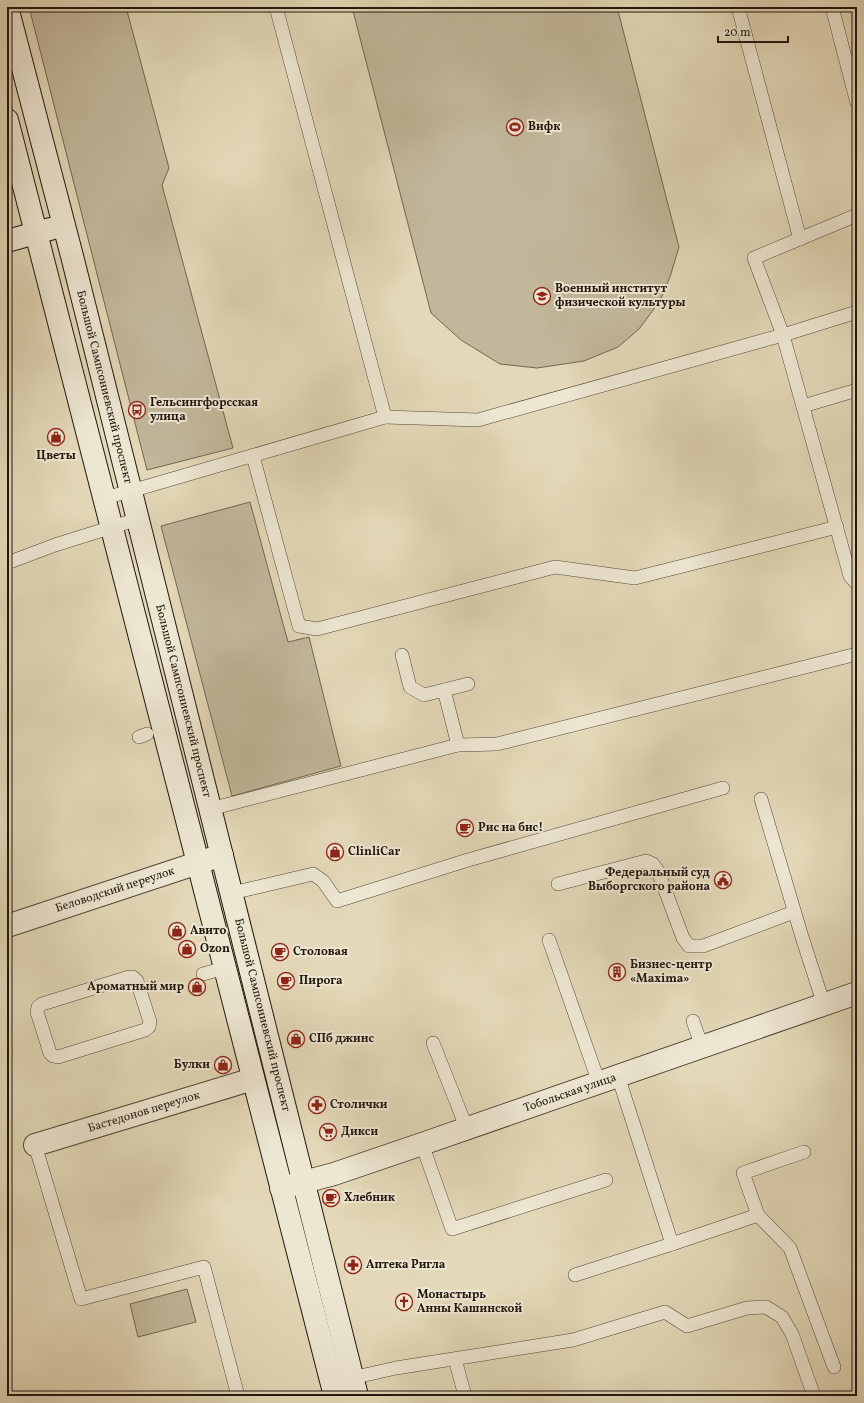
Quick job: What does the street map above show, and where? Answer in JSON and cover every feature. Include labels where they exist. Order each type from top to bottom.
[{"type":"main road","name":"Большой Сампсониевский проспект","points":[[7,7],[131,491],[304,1182],[344,1388]]},
{"type":"main road","name":"Большой Сампсониевский проспект","points":[[7,120],[281,1188],[344,1388]]},
{"type":"main road","points":[[7,241],[63,225]]},
{"type":"main road","name":"Беловодский переулок","points":[[7,926],[222,855]]},
{"type":"main road","name":"Тобольская улица","points":[[281,1188],[304,1182],[467,1129],[857,993]]},
{"type":"main road","name":"Бастедонов переулок","points":[[36,1145],[253,1079]]},
{"type":"lane","points":[[276,7],[385,417]]},
{"type":"lane","points":[[738,7],[800,239]]},
{"type":"lane","points":[[832,7],[857,104]]},
{"type":"lane","points":[[857,215],[754,258],[782,335],[850,576],[857,584]]},
{"type":"lane","points":[[104,498],[385,417],[478,420],[782,335],[857,312]]},
{"type":"lane","points":[[802,406],[857,390]]},
{"type":"lane","points":[[253,456],[299,626],[317,629],[555,567],[635,578],[836,527]]},
{"type":"lane","points":[[7,564],[55,545],[111,526],[138,519]]},
{"type":"lane","points":[[210,809],[458,744],[497,744],[857,654]]},
{"type":"lane","points":[[402,655],[410,687],[424,695],[468,684]]},
{"type":"lane","points":[[444,690],[458,744]]},
{"type":"lane","points":[[232,893],[313,874],[323,881],[337,901],[468,860],[723,788]]},
{"type":"lane","points":[[761,799],[794,912],[824,1004]]},
{"type":"lane","points":[[558,884],[646,861],[653,864],[658,871],[683,938],[689,946],[703,946],[794,912]]},
{"type":"lane","points":[[549,940],[608,1080],[672,1244]]},
{"type":"lane","points":[[203,974],[225,968]]},
{"type":"lane","points":[[128,977],[134,977],[144,993],[150,1022],[149,1027],[145,1030],[58,1057],[53,1056],[50,1053],[37,1012],[38,1007],[42,1004],[128,977]]},
{"type":"lane","points":[[693,1021],[702,1047]]},
{"type":"lane","points":[[433,1043],[467,1129]]},
{"type":"lane","points":[[422,1144],[452,1229],[606,1180]]},
{"type":"lane","points":[[36,1145],[81,1299],[204,1267],[238,1396]]},
{"type":"lane","points":[[804,1152],[743,1173],[758,1215],[790,1248],[834,1367]]},
{"type":"lane","points":[[575,1274],[672,1244],[758,1215]]},
{"type":"lane","points":[[344,1388],[396,1368],[573,1340],[665,1312],[687,1326],[747,1308],[766,1307],[782,1317],[792,1334],[814,1396]]},
{"type":"lane","points":[[455,1359],[465,1396]]},
{"type":"shaded area","points":[[29,7],[126,7],[169,168],[162,185],[233,448],[147,470]]},
{"type":"shaded area","name":"Вифк","points":[[352,7],[617,7],[679,247],[670,277],[660,301],[639,329],[618,347],[584,361],[537,368],[500,364],[461,340],[431,313]]},
{"type":"shaded area","points":[[250,502],[288,642],[309,637],[341,766],[232,796],[161,526]]},
{"type":"shaded area","points":[[187,1289],[196,1322],[138,1337],[130,1304]]},
{"type":"place","name":"Вифк","points":[[515,127]]},
{"type":"place","name":"Военный институт физической культуры","points":[[542,296]]},
{"type":"place","name":"Гельсингфорсская улица","points":[[137,410]]},
{"type":"place","name":"Цветы","points":[[56,437]]},
{"type":"place","name":"Рис на бис!","points":[[465,828]]},
{"type":"place","name":"ClinliCar","points":[[335,852]]},
{"type":"place","name":"Федеральный суд Выборгского района","points":[[723,880]]},
{"type":"place","name":"Авито","points":[[177,931]]},
{"type":"place","name":"Ozon","points":[[187,949]]},
{"type":"place","name":"Столовая","points":[[280,952]]},
{"type":"place","name":"Бизнес-центр «Maxima»","points":[[617,972]]},
{"type":"place","name":"Пирога","points":[[286,981]]},
{"type":"place","name":"Ароматный мир","points":[[197,987]]},
{"type":"place","name":"СПб джинс","points":[[296,1039]]},
{"type":"place","name":"Булки","points":[[223,1065]]},
{"type":"place","name":"Столички","points":[[317,1105]]},
{"type":"place","name":"Дикси","points":[[328,1132]]},
{"type":"place","name":"Хлебник","points":[[331,1198]]},
{"type":"place","name":"Аптека Ригла","points":[[353,1265]]},
{"type":"place","name":"Монастырь Анны Кашинской","points":[[404,1302]]}]
